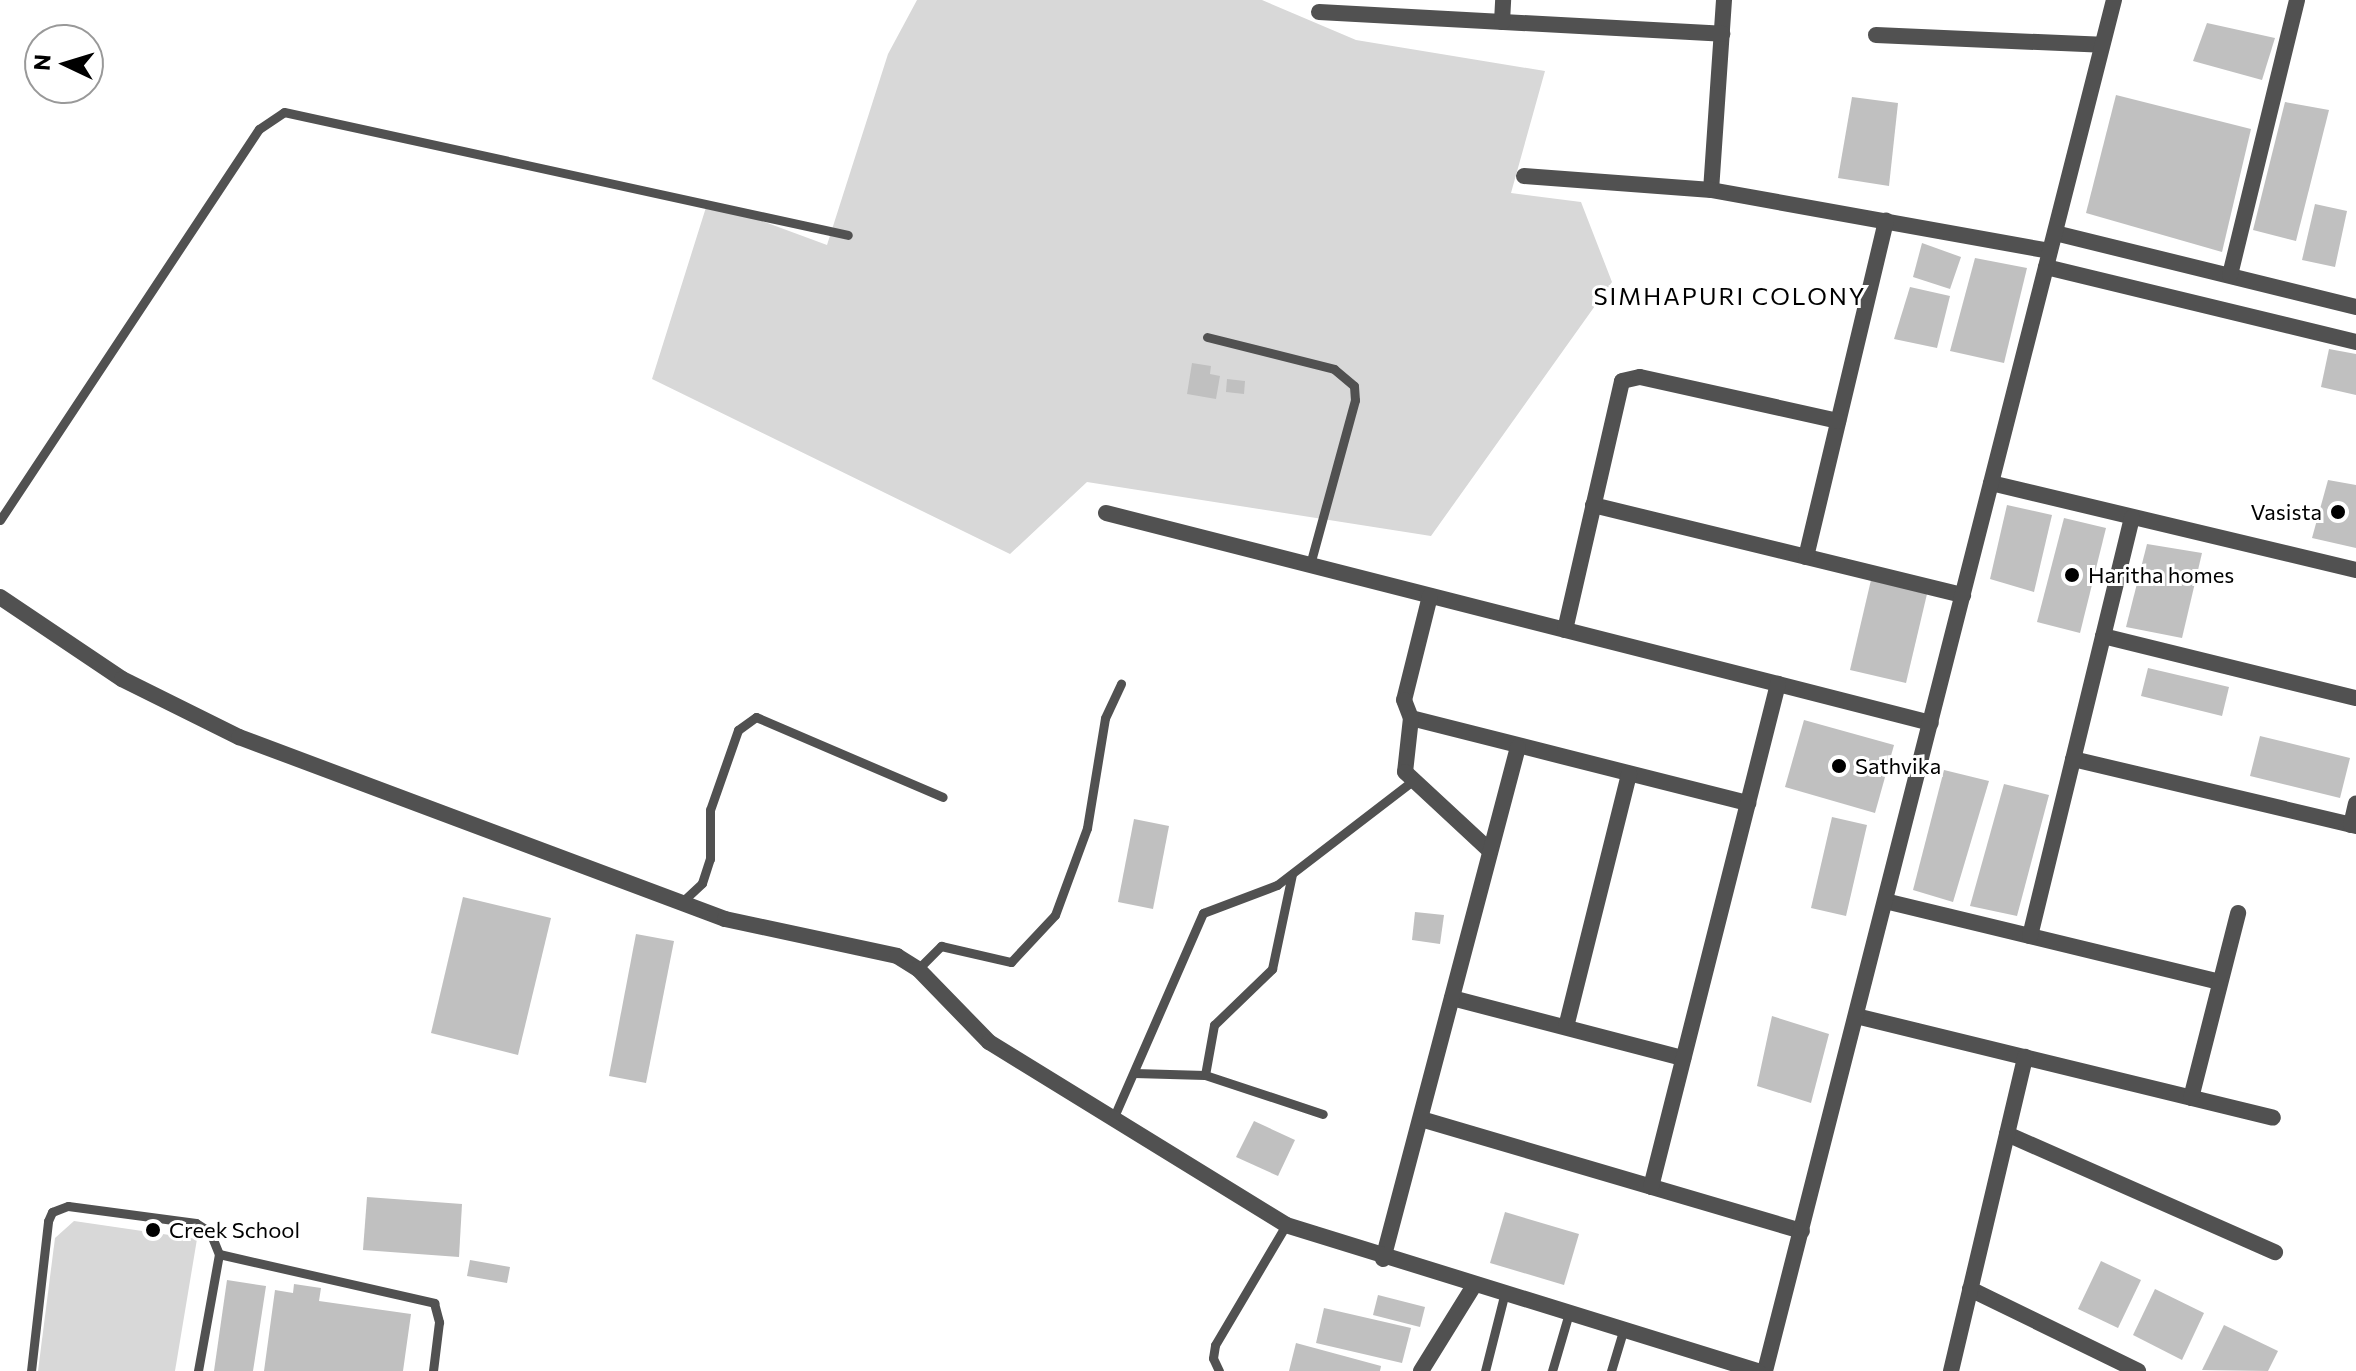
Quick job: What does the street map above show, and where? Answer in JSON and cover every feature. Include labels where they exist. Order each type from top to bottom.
[{"type":"street","points":[[1502,22],[1503,0]]},
{"type":"street","points":[[1711,190],[1724,0]]},
{"type":"street","points":[[1765,1371],[2114,0]]},
{"type":"street","points":[[2230,275],[2297,0]]},
{"type":"street","points":[[1319,12],[1722,34]]},
{"type":"street","points":[[1876,35],[2102,45]]},
{"type":"street","points":[[1524,176],[1711,190],[1886,220],[2356,340]]},
{"type":"street","points":[[1806,557],[1886,220]]},
{"type":"street","points":[[2055,233],[2356,307]]},
{"type":"street","points":[[1565,630],[1619,390],[1631,376],[1838,421]]},
{"type":"street","points":[[1991,483],[2356,570]]},
{"type":"street","points":[[1593,505],[1963,595]]},
{"type":"street","points":[[1106,513],[1931,723]]},
{"type":"street","points":[[2030,936],[2132,517]]},
{"type":"street","points":[[1430,596],[1404,700],[1411,718],[1405,772],[1490,851]]},
{"type":"street","points":[[0,597],[122,679],[239,737],[763,930],[878,949],[918,969],[989,1042],[1286,1225],[1473,1287],[1624,1328],[1758,1371]]},
{"type":"street","points":[[2103,636],[2356,698]]},
{"type":"street","points":[[1651,1187],[1778,684]]},
{"type":"street","points":[[1411,718],[1748,803]]},
{"type":"street","points":[[1383,1259],[1518,747]]},
{"type":"street","points":[[2073,759],[2353,826],[2356,804]]},
{"type":"street","points":[[1566,1027],[1629,774]]},
{"type":"street","points":[[1885,901],[2219,982]]},
{"type":"street","points":[[2191,1098],[2238,913]]},
{"type":"street","points":[[1452,998],[1683,1058]]},
{"type":"street","points":[[1856,1016],[2273,1118]]},
{"type":"street","points":[[1951,1371],[2025,1057]]},
{"type":"street","points":[[1421,1119],[1802,1231]]},
{"type":"street","points":[[2007,1134],[2275,1252]]},
{"type":"street","points":[[1421,1371],[1473,1287]]},
{"type":"street","points":[[1970,1289],[2138,1371]]},
{"type":"lane","points":[[0,520],[259,129],[284,112],[848,235]]},
{"type":"lane","points":[[1207,337],[1334,369],[1354,386],[1355,400],[1310,565]]},
{"type":"lane","points":[[918,969],[941,946],[1011,962],[1055,915],[1087,828],[1105,718],[1121,683]]},
{"type":"lane","points":[[683,901],[702,883],[710,859],[710,810],[738,730],[756,717],[943,797]]},
{"type":"lane","points":[[1113,1119],[1203,913],[1277,885],[1414,780]]},
{"type":"lane","points":[[1205,1075],[1214,1025],[1272,969],[1292,874]]},
{"type":"lane","points":[[1134,1073],[1205,1075],[1323,1114]]},
{"type":"lane","points":[[31,1371],[48,1221],[59,1207],[196,1223],[210,1232],[219,1254],[198,1371]]},
{"type":"lane","points":[[1219,1371],[1213,1358],[1215,1345],[1286,1225]]},
{"type":"lane","points":[[219,1254],[434,1303],[439,1322],[433,1371]]},
{"type":"lane","points":[[1485,1371],[1504,1296]]},
{"type":"lane","points":[[1552,1371],[1569,1313]]},
{"type":"lane","points":[[1611,1371],[1624,1328]]},
{"type":"shaded area","points":[[917,0],[1262,0],[1356,40],[1545,71],[1511,193],[1581,202],[1612,282],[1431,536],[1087,482],[1010,554],[652,379],[708,201],[827,245],[888,54]]},
{"type":"shaded area","points":[[74,1221],[197,1239],[175,1371],[38,1371],[55,1238]]},
{"type":"building","points":[[2207,23],[2275,38],[2262,80],[2193,61]]},
{"type":"building","points":[[2116,95],[2251,129],[2222,252],[2086,213]]},
{"type":"building","points":[[1852,97],[1898,103],[1889,186],[1838,178]]},
{"type":"building","points":[[2285,102],[2329,110],[2296,241],[2253,230]]},
{"type":"building","points":[[2315,204],[2347,211],[2335,267],[2302,260]]},
{"type":"building","points":[[1922,243],[1961,257],[1950,289],[1913,277]]},
{"type":"building","points":[[1975,258],[2027,268],[2004,363],[1950,351]]},
{"type":"building","points":[[1910,287],[1950,296],[1937,348],[1894,339]]},
{"type":"building","points":[[2329,349],[2356,354],[2356,395],[2321,387]]},
{"type":"building","points":[[1192,363],[1211,366],[1210,374],[1220,376],[1216,399],[1187,394]]},
{"type":"building","points":[[1227,379],[1245,381],[1244,394],[1226,392]]},
{"type":"building","name":"Vasista","points":[[2328,480],[2356,485],[2356,548],[2312,538]]},
{"type":"building","points":[[2007,505],[2052,515],[2034,592],[1990,579]]},
{"type":"building","name":"Haritha homes","points":[[2064,518],[2106,528],[2080,633],[2037,622]]},
{"type":"building","points":[[2147,544],[2202,553],[2182,638],[2126,627]]},
{"type":"building","points":[[1871,580],[1927,594],[1906,683],[1850,670]]},
{"type":"building","points":[[2148,668],[2229,687],[2222,716],[2141,696]]},
{"type":"building","name":"Sathvika","points":[[1804,720],[1894,745],[1875,813],[1785,787]]},
{"type":"building","points":[[2260,736],[2350,758],[2340,798],[2250,776]]},
{"type":"building","points":[[1944,770],[1989,781],[1953,902],[1913,890]]},
{"type":"building","points":[[2004,784],[2049,795],[2017,916],[1970,906]]},
{"type":"building","points":[[1832,817],[1867,825],[1846,916],[1811,908]]},
{"type":"building","points":[[1134,819],[1169,826],[1153,909],[1118,902]]},
{"type":"building","points":[[463,897],[551,918],[518,1055],[431,1033]]},
{"type":"building","points":[[1415,912],[1444,915],[1440,944],[1412,940]]},
{"type":"building","points":[[636,934],[674,941],[646,1083],[609,1076]]},
{"type":"building","points":[[1772,1016],[1829,1034],[1811,1103],[1757,1086]]},
{"type":"building","points":[[1254,1121],[1295,1140],[1278,1176],[1236,1157]]},
{"type":"building","points":[[367,1197],[462,1204],[459,1257],[363,1250]]},
{"type":"building","points":[[1505,1212],[1579,1234],[1564,1285],[1490,1263]]},
{"type":"building","points":[[470,1260],[510,1267],[507,1283],[467,1276]]},
{"type":"building","points":[[2101,1261],[2141,1280],[2118,1328],[2078,1309]]},
{"type":"building","points":[[227,1280],[266,1286],[253,1371],[214,1371]]},
{"type":"building","points":[[294,1284],[321,1288],[319,1301],[411,1314],[403,1371],[264,1371],[275,1290],[293,1293]]},
{"type":"building","points":[[2155,1289],[2204,1313],[2182,1360],[2133,1335]]},
{"type":"building","points":[[1378,1295],[1425,1307],[1420,1327],[1373,1315]]},
{"type":"building","points":[[1324,1308],[1411,1328],[1402,1363],[1316,1343]]},
{"type":"building","points":[[2224,1325],[2278,1351],[2268,1371],[2202,1370]]},
{"type":"building","points":[[1296,1343],[1381,1366],[1380,1371],[1289,1371]]},
{"type":"place","name":"Vasista","points":[[2338,512]]},
{"type":"place","name":"Haritha homes","points":[[2072,575]]},
{"type":"place","name":"Sathvika","points":[[1839,766]]},
{"type":"place","name":"Creek School","points":[[153,1230]]},
{"type":"district","name":"SIMHAPURI COLONY","points":[[1730,296]]}]
